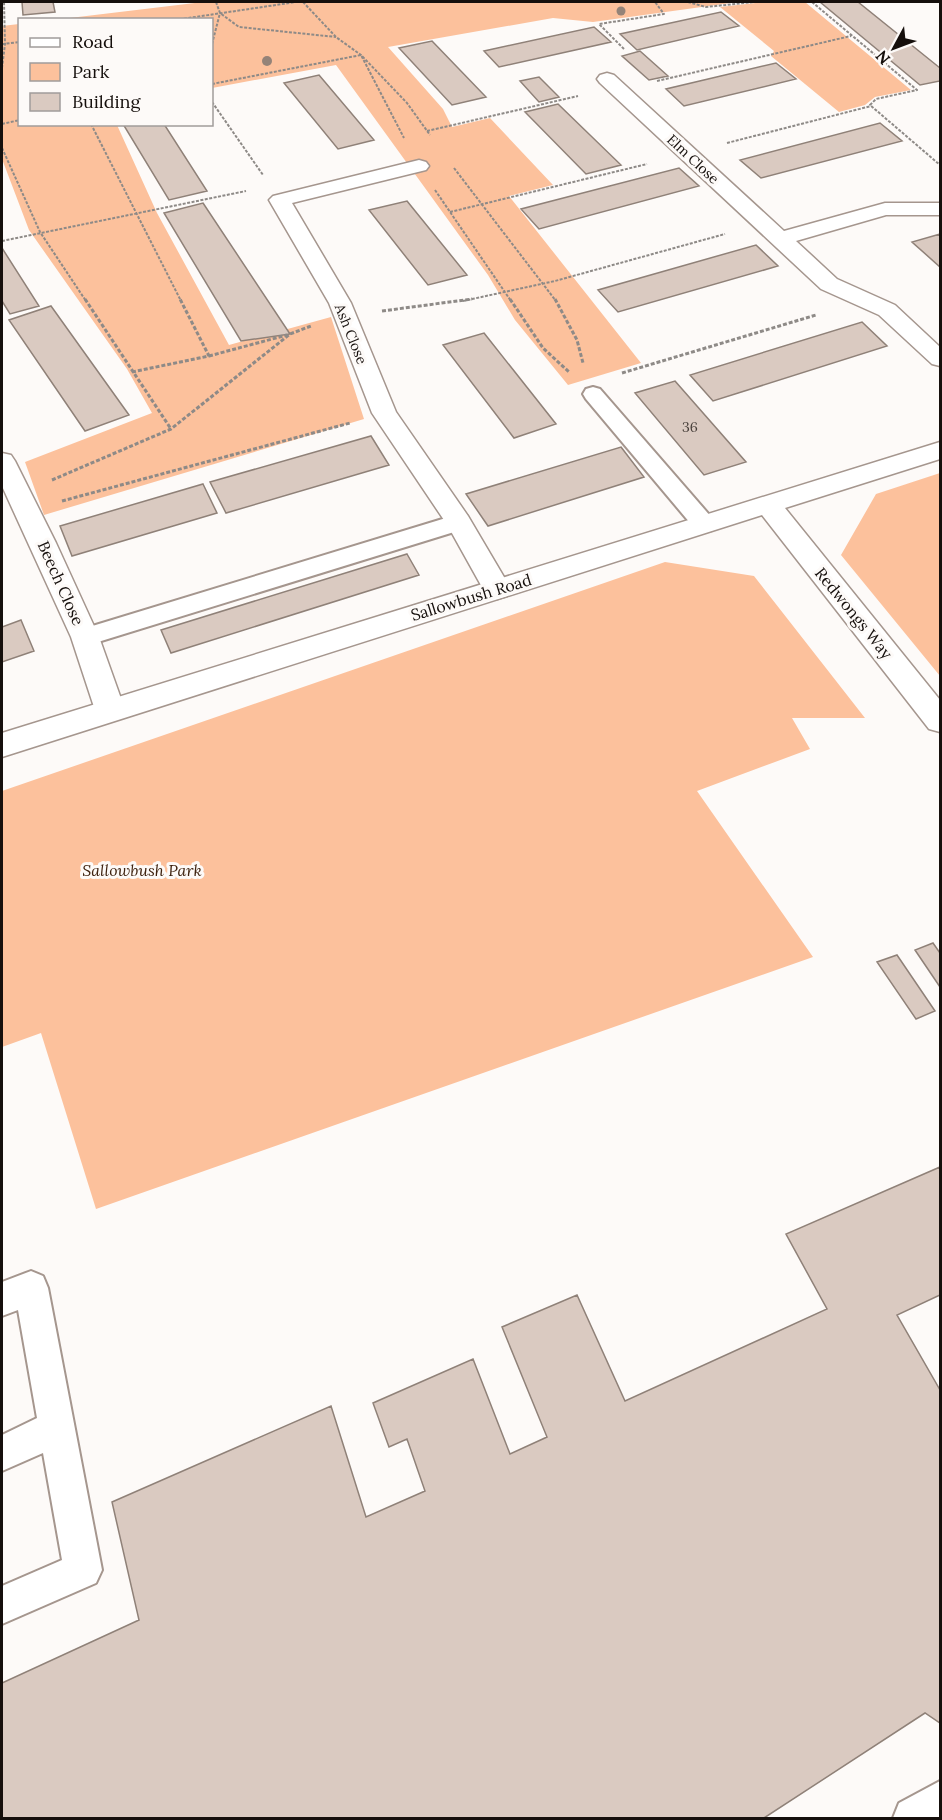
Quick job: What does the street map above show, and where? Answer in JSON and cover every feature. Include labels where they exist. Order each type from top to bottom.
[{"type":"street","name":"Elm Close","points":[[614,85],[829,284],[887,310],[940,359]]},
{"type":"street","points":[[280,200],[419,166]]},
{"type":"street","name":"Ash Close","points":[[280,200],[340,303],[384,413],[459,522],[497,589]]},
{"type":"street","points":[[780,239],[885,209],[938,209]]},
{"type":"street","name":"Sallowbush Road","points":[[2,745],[940,450]]},
{"type":"street","name":"Beech Close","points":[[2,461],[85,637],[110,710]]},
{"type":"street","name":"Redwongs Way","points":[[767,504],[940,722]]},
{"type":"lane","points":[[591,388],[704,524]]},
{"type":"lane","points":[[85,637],[459,522]]},
{"type":"lane","points":[[2,1605],[83,1570],[57,1428],[16,1294]]},
{"type":"lane","points":[[2,1453],[57,1428]]},
{"type":"lane","points":[[914,1818],[940,1802]]},
{"type":"path","points":[[2,68],[4,2]]},
{"type":"path","points":[[216,2],[220,13],[239,27],[336,37]]},
{"type":"path","points":[[188,18],[296,2]]},
{"type":"path","points":[[303,2],[336,37],[361,55],[406,103],[434,140]]},
{"type":"path","points":[[614,85],[591,64],[627,52],[600,24],[664,14],[655,2]]},
{"type":"path","points":[[688,2],[706,7],[754,2]]},
{"type":"path","points":[[812,2],[917,90],[876,99],[870,105],[940,165]]},
{"type":"path","points":[[213,40],[220,13]]},
{"type":"path","points":[[427,131],[614,85],[852,36]]},
{"type":"path","points":[[3,44],[18,42]]},
{"type":"path","points":[[213,84],[361,55]]},
{"type":"path","points":[[361,55],[419,166],[543,348],[591,388]]},
{"type":"path","points":[[213,103],[280,200]]},
{"type":"path","points":[[2,124],[18,120]]},
{"type":"path","points":[[91,126],[209,356]]},
{"type":"path","points":[[2,148],[40,232],[171,429]]},
{"type":"path","points":[[454,168],[552,294],[577,340],[591,388]]},
{"type":"path","points":[[2,241],[256,189],[280,200]]},
{"type":"path","points":[[591,388],[835,310],[850,294]]},
{"type":"path","points":[[132,372],[209,356],[290,334],[340,303]]},
{"type":"path","points":[[27,511],[384,413]]},
{"type":"green space","points":[[203,2],[738,2],[593,22],[553,18],[388,47],[443,109],[452,127],[490,118],[553,185],[509,196],[641,363],[568,385],[515,320],[488,275],[336,65],[213,88],[213,18],[70,18]]},
{"type":"green space","points":[[765,2],[805,2],[911,90],[875,97],[865,105],[839,112],[771,56],[774,51],[720,7]]},
{"type":"green space","points":[[18,24],[18,126],[117,126],[157,213],[229,345],[331,317],[364,419],[44,515],[25,462],[152,413],[127,369],[29,230],[2,159],[2,26]]},
{"type":"green space","points":[[940,473],[940,676],[841,555],[876,494]]},
{"type":"green space","name":"Sallowbush Park","points":[[665,562],[754,576],[865,718],[792,718],[810,749],[697,791],[813,957],[96,1209],[41,1033],[2,1047],[2,791]]},
{"type":"building","points":[[22,2],[53,2],[55,12],[23,15]]},
{"type":"building","points":[[820,2],[858,2],[940,68],[940,81],[920,85]]},
{"type":"building","points":[[721,12],[739,26],[637,50],[620,34]]},
{"type":"building","points":[[594,27],[611,42],[499,67],[484,51]]},
{"type":"building","points":[[432,41],[486,97],[452,105],[399,48]]},
{"type":"building","points":[[640,51],[668,76],[649,80],[622,56]]},
{"type":"building","points":[[776,63],[796,79],[684,106],[666,89]]},
{"type":"building","points":[[319,75],[374,140],[338,149],[284,83]]},
{"type":"building","points":[[539,77],[559,97],[539,102],[520,81]]},
{"type":"building","points":[[558,104],[621,165],[586,174],[525,112]]},
{"type":"building","points":[[880,123],[902,141],[761,178],[740,160]]},
{"type":"building","points":[[124,126],[165,126],[207,191],[169,200]]},
{"type":"building","points":[[679,168],[699,186],[539,229],[521,209]]},
{"type":"building","points":[[407,201],[467,275],[428,285],[369,210]]},
{"type":"building","points":[[203,203],[290,334],[241,341],[164,213]]},
{"type":"building","points":[[940,234],[940,267],[912,242]]},
{"type":"building","points":[[756,245],[778,266],[618,312],[598,290]]},
{"type":"building","points":[[2,248],[39,306],[10,314],[2,301]]},
{"type":"building","points":[[51,306],[129,415],[85,431],[9,320]]},
{"type":"building","points":[[862,322],[887,346],[713,401],[690,375]]},
{"type":"building","points":[[484,333],[556,424],[514,438],[443,345]]},
{"type":"building","points":[[675,381],[746,462],[704,475],[635,393]]},
{"type":"building","points":[[371,436],[389,465],[226,513],[210,482]]},
{"type":"building","points":[[621,447],[644,477],[488,526],[466,494]]},
{"type":"building","points":[[203,484],[217,513],[72,556],[60,526]]},
{"type":"building","points":[[407,554],[419,575],[171,653],[161,630]]},
{"type":"building","points":[[21,620],[34,651],[2,662],[2,627]]},
{"type":"building","points":[[933,943],[940,953],[940,987],[915,950]]},
{"type":"building","points":[[897,955],[935,1011],[916,1019],[877,962]]},
{"type":"building","points":[[940,1167],[940,1295],[897,1315],[940,1390],[940,1723],[925,1713],[764,1818],[2,1818],[2,1683],[139,1620],[112,1502],[331,1406],[366,1517],[425,1491],[407,1439],[389,1447],[373,1403],[473,1359],[510,1454],[547,1437],[502,1327],[577,1295],[625,1401],[827,1309],[786,1234]]}]
